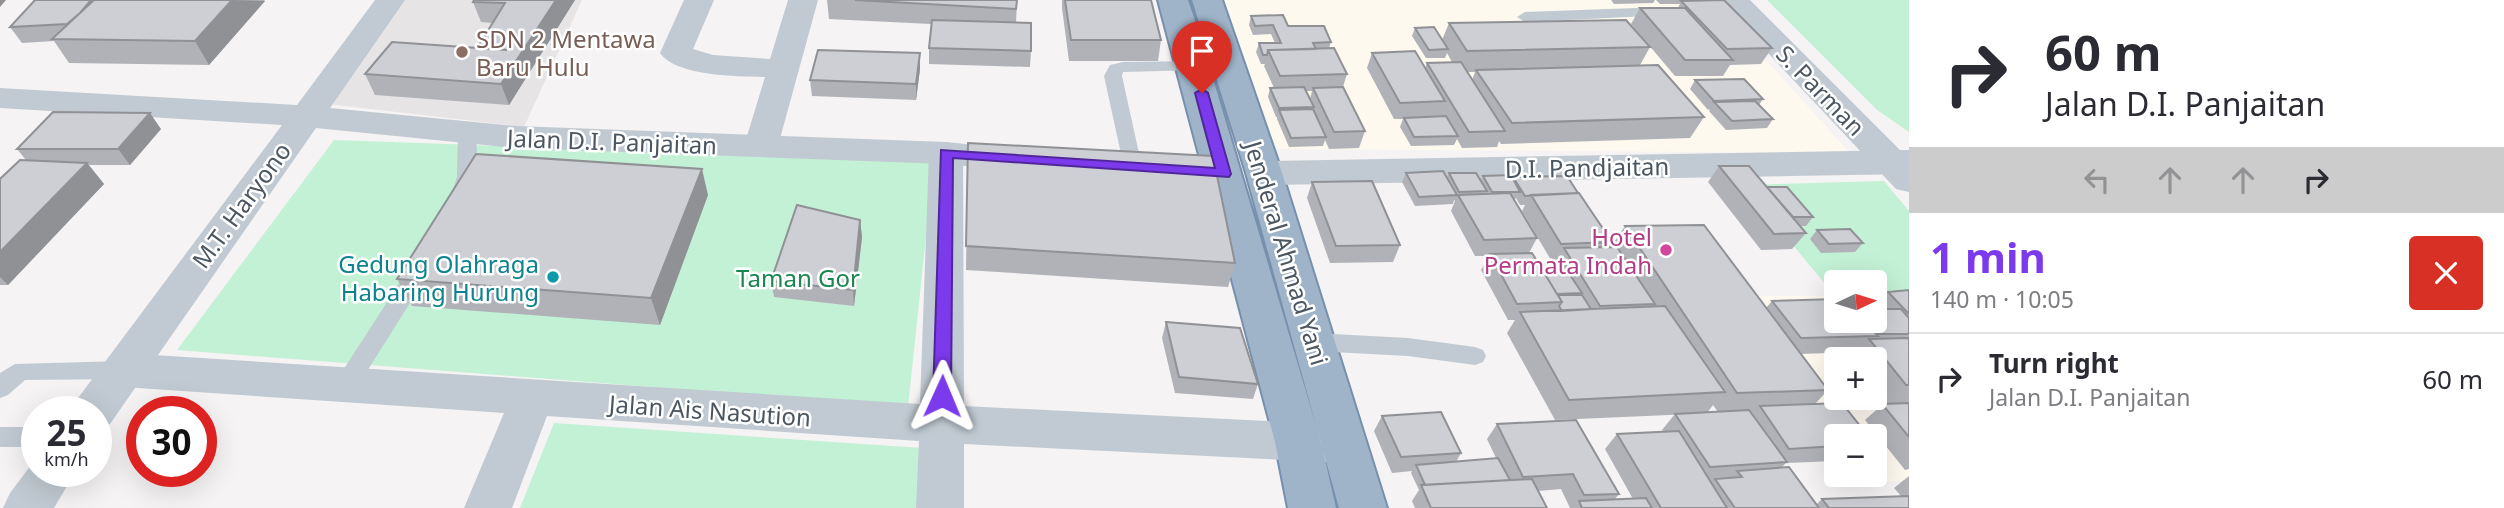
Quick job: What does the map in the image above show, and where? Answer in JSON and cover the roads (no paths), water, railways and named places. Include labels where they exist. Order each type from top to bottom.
[{"type":"highway","name":"Jenderal Ahmad Yani","points":[[1173,0],[1194,66],[1298,442],[1312,508]]},
{"type":"highway","name":"Jenderal Ahmad Yani","points":[[1207,0],[1264,173],[1363,508]]},
{"type":"street","name":"M.T. Haryono","points":[[105,396],[390,0]]},
{"type":"street","points":[[699,0],[676,53],[683,58],[706,63],[783,69]]},
{"type":"street","points":[[761,146],[803,0]]},
{"type":"street","name":"S. Parman","points":[[1730,7],[1903,168]]},
{"type":"street","name":"Jalan D.I. Panjaitan","points":[[0,98],[305,116],[467,134],[946,153],[1053,161]]},
{"type":"street","points":[[940,508],[946,153]]},
{"type":"street","points":[[1145,168],[1224,174]]},
{"type":"street","name":"D.I. Pandjaitan","points":[[1264,173],[1903,168]]},
{"type":"street","name":"Jalan Ais Nasution","points":[[123,370],[941,423],[1344,444]]},
{"type":"street","points":[[488,508],[533,398]]},
{"type":"street","points":[[27,508],[42,487]]},
{"type":"lane","points":[[1525,17],[1688,11]]},
{"type":"lane","points":[[1145,168],[1113,76],[1116,69],[1194,66]]},
{"type":"lane","points":[[453,213],[467,176],[467,134]]},
{"type":"lane","points":[[346,385],[433,250]]},
{"type":"lane","points":[[1314,342],[1408,347],[1475,356]]},
{"type":"lane","points":[[0,388],[15,373],[24,371],[123,370]]},
{"type":"lane","points":[[0,437],[21,437]]},
{"type":"place","name":"SDN 2 Mentawa Baru Hulu","points":[[462,52]]},
{"type":"place","name":"Hotel Permata Indah","points":[[1666,250]]},
{"type":"place","name":"Gedung Olahraga Habaring Hurung","points":[[553,277]]},
{"type":"park label","name":"Taman Gor","points":[[798,277]]}]
